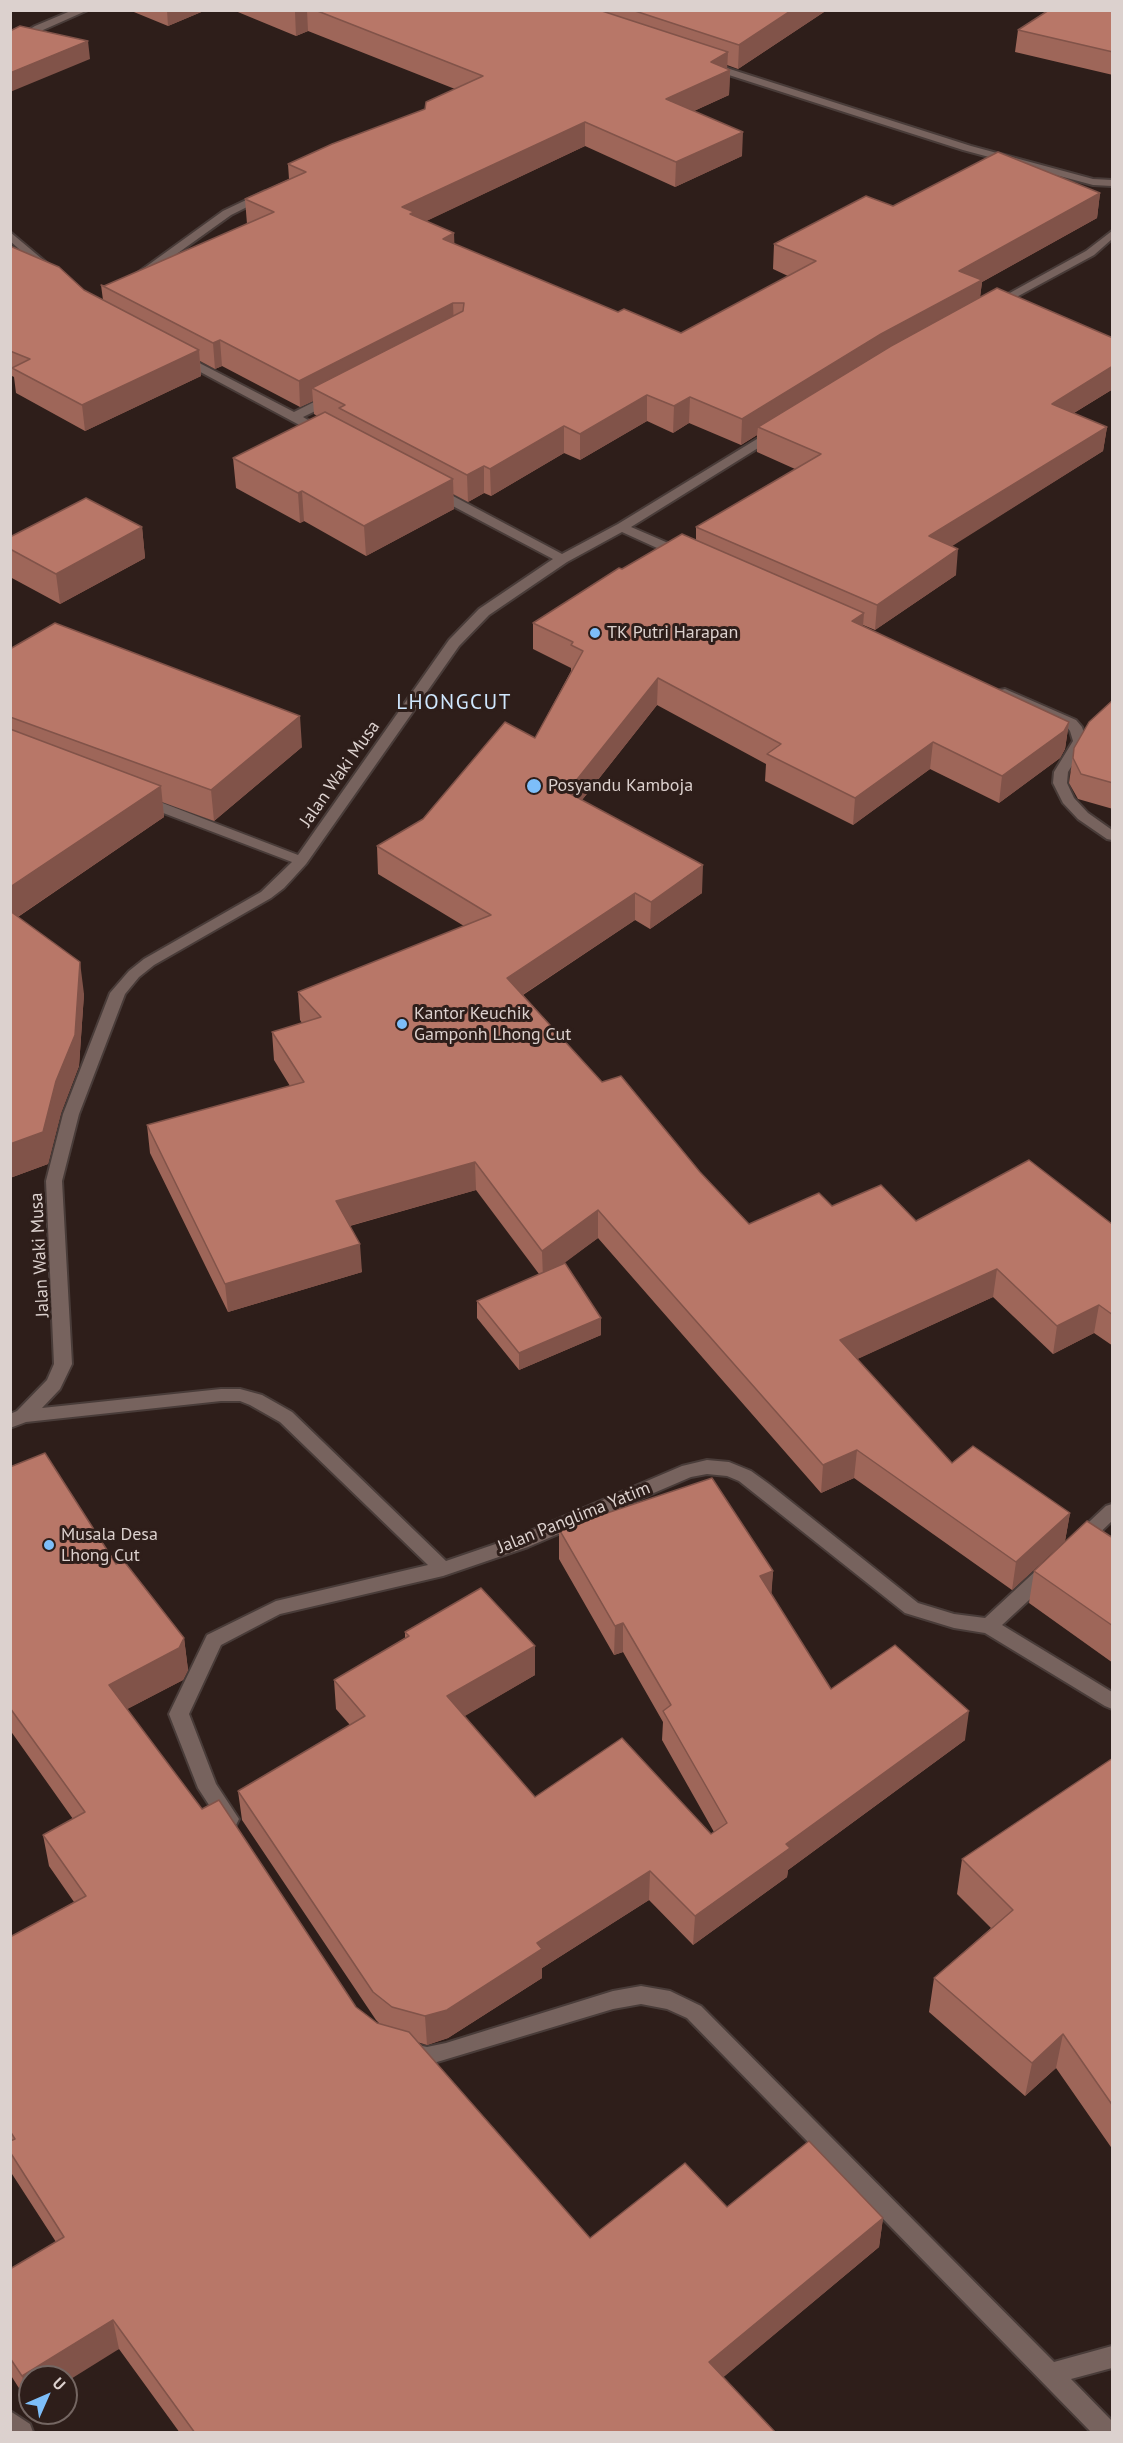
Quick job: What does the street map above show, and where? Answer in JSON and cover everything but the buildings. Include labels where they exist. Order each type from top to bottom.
[{"type":"street","points":[[10,46],[39,28],[83,10]]},
{"type":"street","points":[[19,30],[39,28]]},
{"type":"street","points":[[699,62],[967,148],[1094,182],[1113,183]]},
{"type":"street","points":[[129,284],[227,213],[281,187]]},
{"type":"street","points":[[977,315],[1090,253],[1113,234]]},
{"type":"street","points":[[10,235],[61,281]]},
{"type":"street","points":[[173,353],[335,439]]},
{"type":"street","points":[[294,417],[346,391]]},
{"type":"street","name":"Jalan Waki Musa","points":[[17,1419],[54,1384],[63,1364],[54,1181],[71,1114],[118,993],[134,974],[149,962],[266,895],[279,885],[301,861],[453,643],[484,612],[562,559],[621,527],[783,427]]},
{"type":"street","points":[[418,483],[562,559]]},
{"type":"street","points":[[621,527],[698,561]]},
{"type":"street","points":[[992,688],[1071,723],[1077,729],[1080,741],[1061,772],[1060,783],[1068,800],[1083,816],[1113,836]]},
{"type":"street","points":[[123,793],[301,861]]},
{"type":"street","points":[[17,1419],[221,1395],[240,1395],[256,1400],[286,1416],[443,1569]]},
{"type":"street","name":"Jalan Panglima Yatim","points":[[241,1836],[208,1788],[179,1714],[214,1640],[276,1608],[443,1569],[522,1542],[688,1471],[707,1467],[729,1469],[746,1476],[912,1608],[954,1621],[989,1626]]},
{"type":"street","points":[[1113,1511],[989,1626],[1113,1701]]},
{"type":"street","points":[[387,2044],[427,2056],[613,2000],[641,1995],[670,2000],[694,2012],[1107,2433]]},
{"type":"street","points":[[1050,2374],[1113,2357]]},
{"type":"street","points":[[10,2422],[22,2433]]},
{"type":"place","name":"TK Putri Harapan","points":[[595,633]]},
{"type":"place","name":"Posyandu Kamboja","points":[[534,786]]},
{"type":"place","name":"Kantor Keuchik Gamponh Lhong Cut","points":[[402,1024]]},
{"type":"place","name":"Musala Desa Lhong Cut","points":[[49,1545]]},
{"type":"district","name":"LHONGCUT","points":[[454,703]]}]
